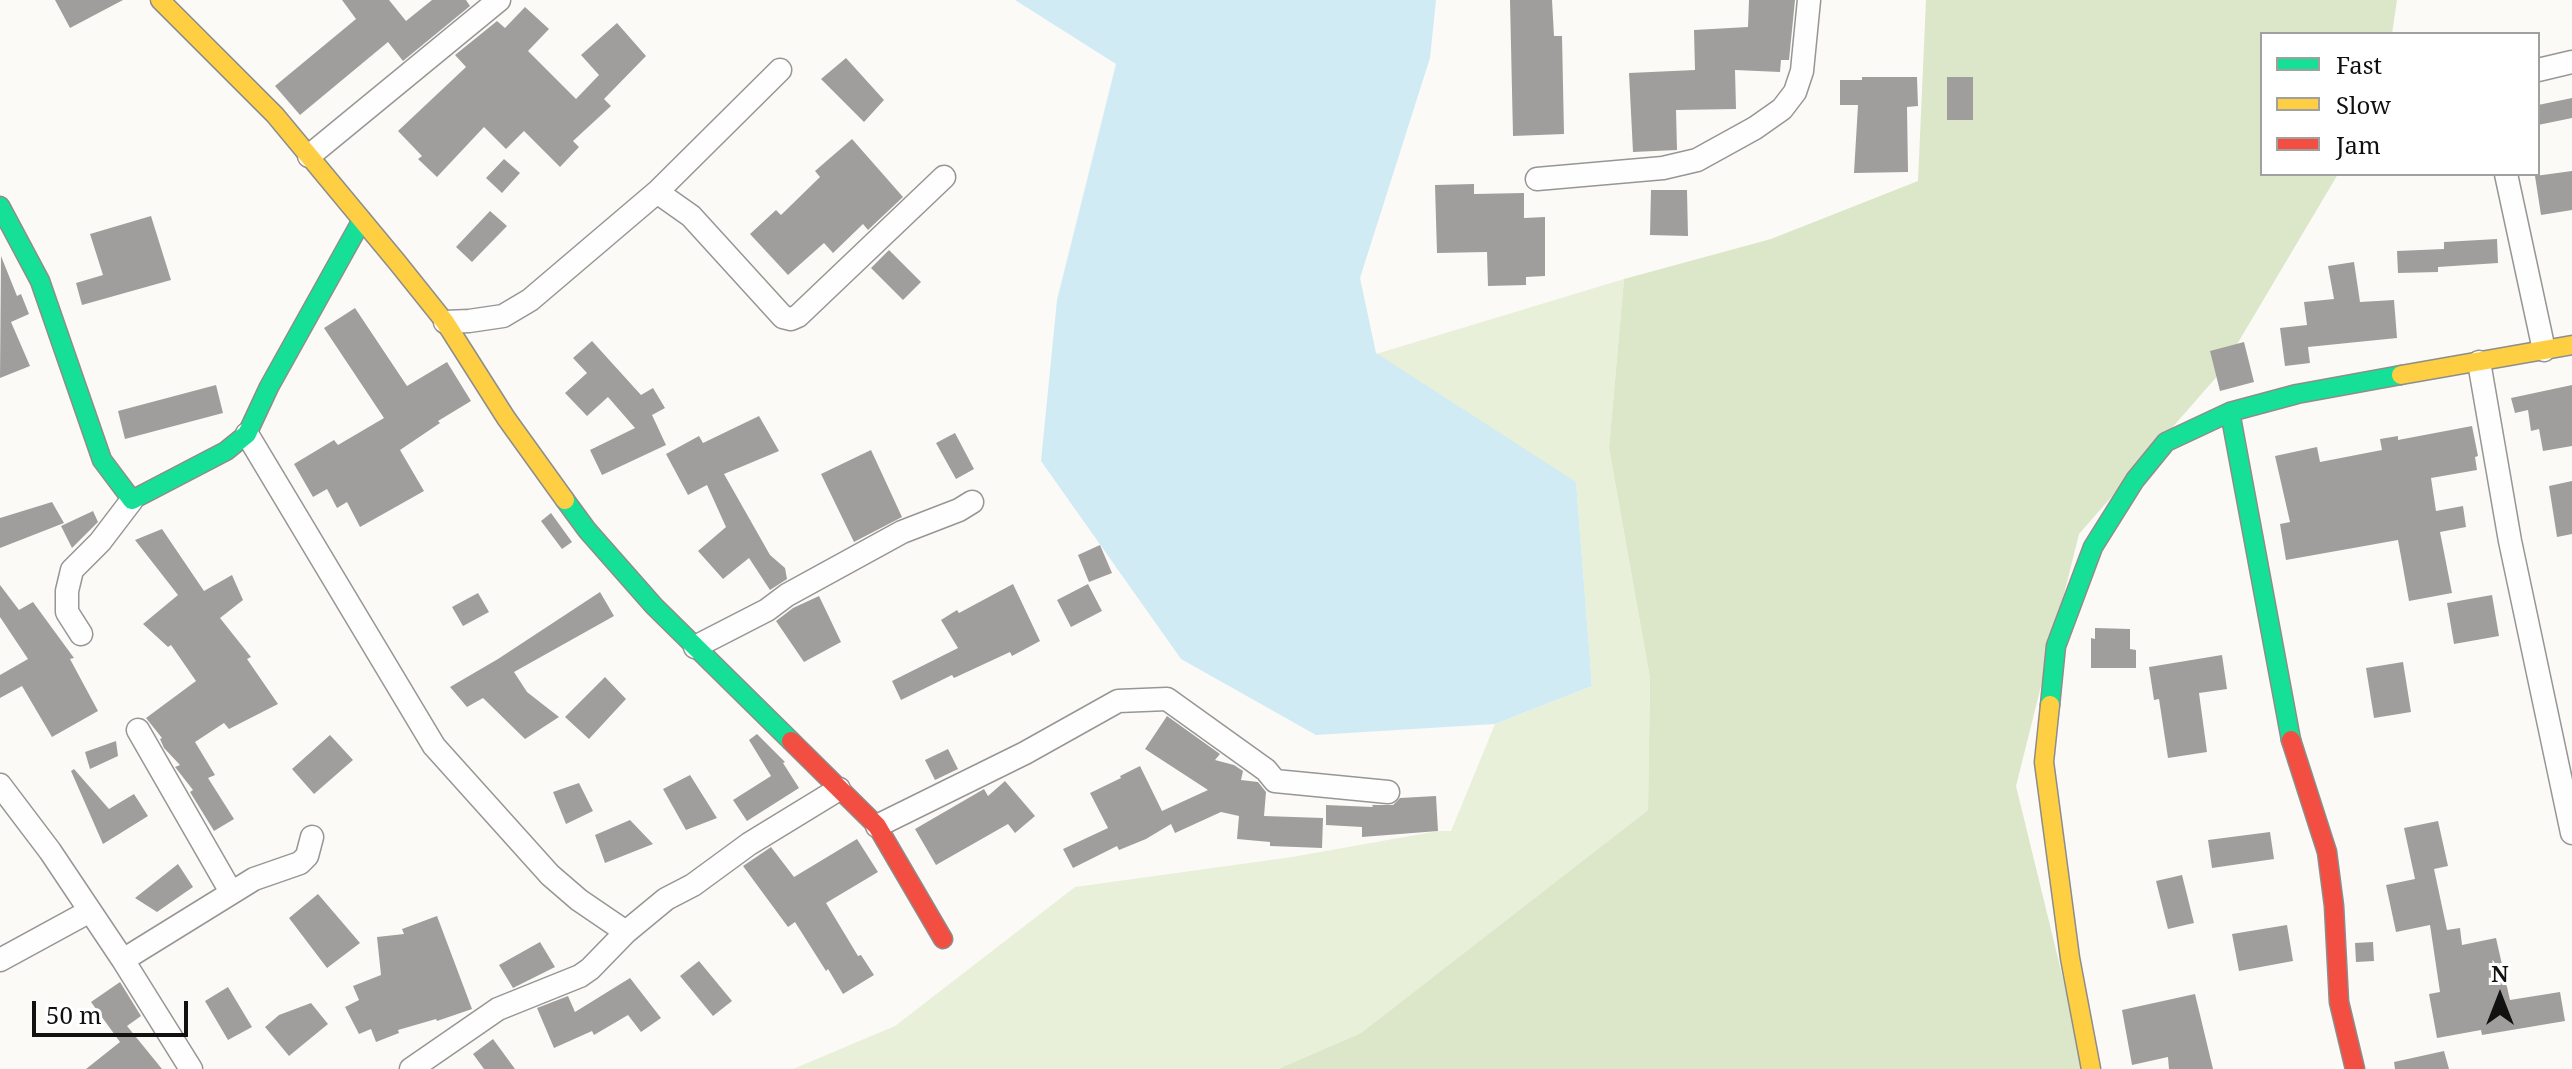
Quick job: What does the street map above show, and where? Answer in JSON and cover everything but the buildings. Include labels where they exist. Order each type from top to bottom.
[{"type":"street","points":[[160,0],[275,115],[445,322],[506,418],[587,530],[654,606],[877,826],[943,939]]},
{"type":"street","points":[[309,156],[499,0]]},
{"type":"street","points":[[1537,179],[1663,168],[1697,160],[1755,128],[1782,109],[1795,92],[1802,71],[1809,0]]},
{"type":"street","points":[[2540,70],[2572,62]]},
{"type":"street","points":[[445,322],[503,316],[530,300],[657,192],[780,70]]},
{"type":"street","points":[[2506,176],[2544,350]]},
{"type":"street","points":[[657,192],[691,216],[783,317],[791,319],[798,316],[944,177]]},
{"type":"street","points":[[0,206],[40,281],[102,460],[132,500]]},
{"type":"street","points":[[81,634],[67,612],[67,591],[72,570],[100,542],[132,500],[226,451],[247,434],[269,387],[362,220]]},
{"type":"street","points":[[2091,1069],[2070,958],[2044,762],[2056,646],[2093,547],[2135,480],[2166,442],[2230,412],[2297,394],[2572,345]]},
{"type":"street","points":[[2479,362],[2501,495],[2572,833]]},
{"type":"street","points":[[2230,412],[2292,746],[2327,852],[2334,906],[2339,1002],[2355,1069]]},
{"type":"street","points":[[247,434],[434,746],[550,875],[579,900],[626,932]]},
{"type":"street","points":[[695,647],[767,610],[787,595],[902,532],[972,502]]},
{"type":"street","points":[[877,826],[1025,753],[1118,701],[1167,699],[1266,770],[1275,781],[1388,792]]},
{"type":"street","points":[[138,730],[231,892]]},
{"type":"street","points":[[0,785],[50,851],[191,1069]]},
{"type":"street","points":[[411,1069],[498,1009],[580,976],[666,899],[693,885],[749,844],[839,789]]},
{"type":"street","points":[[123,960],[254,879],[300,863],[311,845],[312,837]]},
{"type":"street","points":[[0,960],[90,911]]},
{"type":"green space","points":[[1926,0],[2397,0],[2392,32],[2260,32],[2260,176],[2337,176],[2220,373],[2079,534],[2016,786],[2085,1069],[1278,1069],[1361,1033],[1648,810],[1650,678],[1609,448],[1624,279],[1771,239],[1918,181]]},
{"type":"green space","points":[[1624,279],[1609,448],[1650,678],[1648,810],[1361,1033],[1278,1069],[793,1069],[895,1026],[1075,887],[1451,831],[1495,724],[1592,686],[1576,483],[1376,354]]},
{"type":"water","points":[[1015,0],[1436,0],[1430,58],[1360,278],[1376,353],[1576,482],[1592,686],[1495,724],[1316,735],[1181,659],[1041,461],[1057,300],[1116,64]]},
{"type":"traffic: fast","points":[[0,206],[40,281],[102,460],[132,500],[226,451],[247,434],[269,387],[362,220]]},
{"type":"traffic: fast","points":[[2050,705],[2056,646],[2093,547],[2135,480],[2166,442],[2230,412],[2297,394],[2401,375]]},
{"type":"traffic: fast","points":[[2230,412],[2291,740]]},
{"type":"traffic: fast","points":[[565,500],[587,530],[654,606],[791,741]]},
{"type":"traffic: slow","points":[[160,0],[275,115],[397,262],[445,322],[506,418],[565,500]]},
{"type":"traffic: slow","points":[[2401,375],[2572,345]]},
{"type":"traffic: slow","points":[[2050,705],[2044,762],[2070,958],[2091,1069]]},
{"type":"traffic: jam","points":[[2291,740],[2327,852],[2334,906],[2339,1002],[2355,1069]]},
{"type":"traffic: jam","points":[[791,741],[877,826],[943,939]]}]
